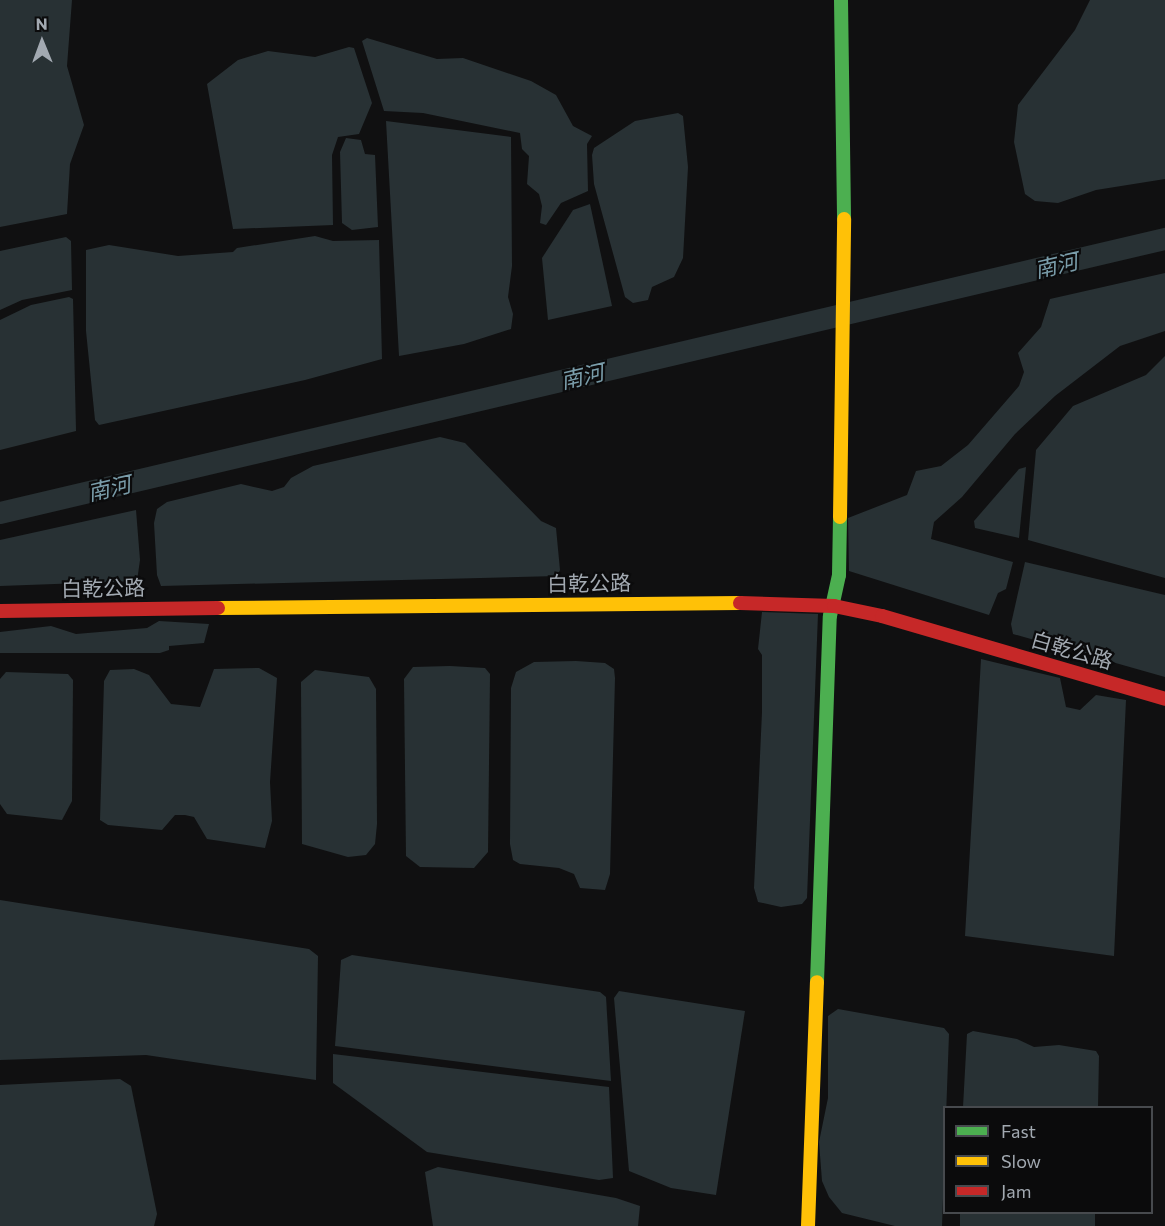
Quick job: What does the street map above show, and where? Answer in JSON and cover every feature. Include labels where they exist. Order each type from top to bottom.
[{"type":"street","points":[[808,1226],[830,616],[839,575],[845,324],[841,0]]},
{"type":"street","name":"白乾公路","points":[[0,611],[703,602],[834,606],[882,616],[1165,699]]},
{"type":"shaded area","points":[[0,0],[72,0],[67,66],[84,125],[70,164],[67,214],[0,227]]},
{"type":"shaded area","points":[[1090,0],[1165,0],[1165,179],[1096,190],[1058,203],[1035,201],[1025,194],[1014,142],[1018,105],[1075,30]]},
{"type":"shaded area","points":[[367,38],[437,59],[463,58],[531,81],[556,95],[573,126],[592,136],[587,144],[588,191],[561,203],[546,225],[540,223],[542,206],[539,194],[527,184],[529,156],[522,149],[520,133],[423,113],[384,111],[362,41]]},
{"type":"shaded area","points":[[349,47],[354,48],[372,103],[359,134],[338,137],[332,155],[333,225],[233,229],[207,84],[238,60],[268,51],[315,57]]},
{"type":"shaded area","points":[[678,113],[683,116],[688,167],[683,258],[674,277],[652,287],[648,300],[633,303],[625,297],[594,184],[592,155],[594,148],[635,121]]},
{"type":"shaded area","points":[[386,121],[511,137],[512,266],[508,297],[513,314],[511,329],[464,344],[399,356]]},
{"type":"shaded area","points":[[346,138],[361,140],[365,154],[375,155],[378,227],[352,230],[342,223],[340,152]]},
{"type":"shaded area","points":[[590,204],[612,306],[548,320],[542,258],[573,210]]},
{"type":"shaded area","points":[[315,236],[333,241],[379,240],[382,359],[305,380],[99,425],[95,420],[86,331],[86,250],[109,245],[178,256],[233,252],[237,248]]},
{"type":"shaded area","points":[[66,237],[71,241],[72,290],[22,300],[0,310],[0,251]]},
{"type":"shaded area","points":[[1165,273],[1165,331],[1120,346],[1055,396],[1015,434],[962,497],[934,522],[931,539],[1013,562],[1006,589],[998,593],[989,615],[849,571],[848,518],[907,495],[916,471],[941,466],[968,445],[1019,386],[1024,372],[1018,353],[1041,327],[1050,299]]},
{"type":"shaded area","points":[[69,297],[73,299],[76,431],[0,450],[0,320],[31,305]]},
{"type":"shaded area","points":[[1165,356],[1165,578],[1028,540],[1036,450],[1073,406],[1146,375]]},
{"type":"shaded area","points":[[440,437],[465,443],[541,521],[556,528],[560,570],[557,576],[161,586],[157,575],[154,523],[157,509],[167,502],[241,484],[272,491],[284,487],[291,478],[313,466]]},
{"type":"shaded area","points":[[1026,467],[1019,538],[975,528],[974,521],[1019,469]]},
{"type":"shaded area","points":[[136,510],[140,560],[137,581],[0,586],[0,540]]},
{"type":"shaded area","points":[[1025,562],[1165,595],[1165,677],[1013,634],[1011,624]]},
{"type":"shaded area","points":[[762,612],[818,614],[807,898],[802,904],[781,907],[758,902],[754,888],[762,712],[762,655],[758,649]]},
{"type":"shaded area","points":[[159,621],[209,624],[204,643],[169,646],[169,650],[160,653],[0,653],[0,632],[51,626],[76,634],[147,628]]},
{"type":"shaded area","points":[[981,659],[1060,678],[1066,707],[1080,710],[1096,695],[1126,700],[1114,956],[965,936]]},
{"type":"shaded area","points":[[534,662],[605,663],[614,669],[610,874],[605,890],[580,888],[574,874],[559,868],[520,864],[513,860],[510,844],[511,688],[516,672]]},
{"type":"shaded area","points":[[413,667],[485,668],[490,674],[488,852],[474,868],[420,867],[406,856],[404,679]]},
{"type":"shaded area","points":[[259,668],[277,678],[270,782],[272,821],[265,848],[207,839],[194,817],[185,815],[175,815],[162,830],[108,825],[100,820],[104,681],[110,670],[134,669],[149,675],[171,704],[200,707],[214,669]]},
{"type":"shaded area","points":[[315,670],[369,677],[376,689],[377,824],[375,844],[366,855],[348,857],[302,844],[301,682]]},
{"type":"shaded area","points":[[6,672],[68,674],[73,680],[72,801],[62,820],[7,814],[0,804],[0,679]]},
{"type":"shaded area","points":[[0,900],[309,949],[318,956],[316,1080],[146,1055],[0,1060]]},
{"type":"shaded area","points":[[352,955],[600,992],[606,997],[611,1081],[335,1046],[341,960]]},
{"type":"shaded area","points":[[619,991],[745,1011],[716,1195],[671,1188],[629,1171],[614,998]]},
{"type":"shaded area","points":[[838,1009],[944,1028],[949,1034],[946,1106],[943,1106],[942,1226],[895,1226],[842,1213],[829,1197],[822,1181],[819,1142],[828,1098],[828,1016]]},
{"type":"shaded area","points":[[973,1031],[1017,1039],[1034,1047],[1059,1045],[1096,1051],[1099,1056],[1098,1106],[963,1106],[967,1034]]},
{"type":"shaded area","points":[[333,1054],[609,1087],[613,1178],[599,1180],[427,1152],[333,1083]]},
{"type":"shaded area","points":[[120,1079],[131,1086],[157,1214],[154,1226],[0,1226],[0,1085]]},
{"type":"shaded area","points":[[438,1167],[616,1198],[640,1206],[638,1226],[433,1226],[425,1172]]},
{"type":"shaded area","points":[[960,1214],[1095,1214],[1095,1226],[960,1226]]},
{"type":"waterway","name":"南河","points":[[0,513],[1165,239]]},
{"type":"traffic: fast","points":[[841,0],[844,219]]},
{"type":"traffic: fast","points":[[817,982],[830,616],[839,575],[840,517]]},
{"type":"traffic: slow","points":[[840,517],[844,219]]},
{"type":"traffic: slow","points":[[218,608],[740,603]]},
{"type":"traffic: slow","points":[[808,1226],[817,982]]},
{"type":"traffic: jam","points":[[740,603],[834,606],[882,616],[1165,699]]},
{"type":"traffic: jam","points":[[0,611],[218,608]]}]
